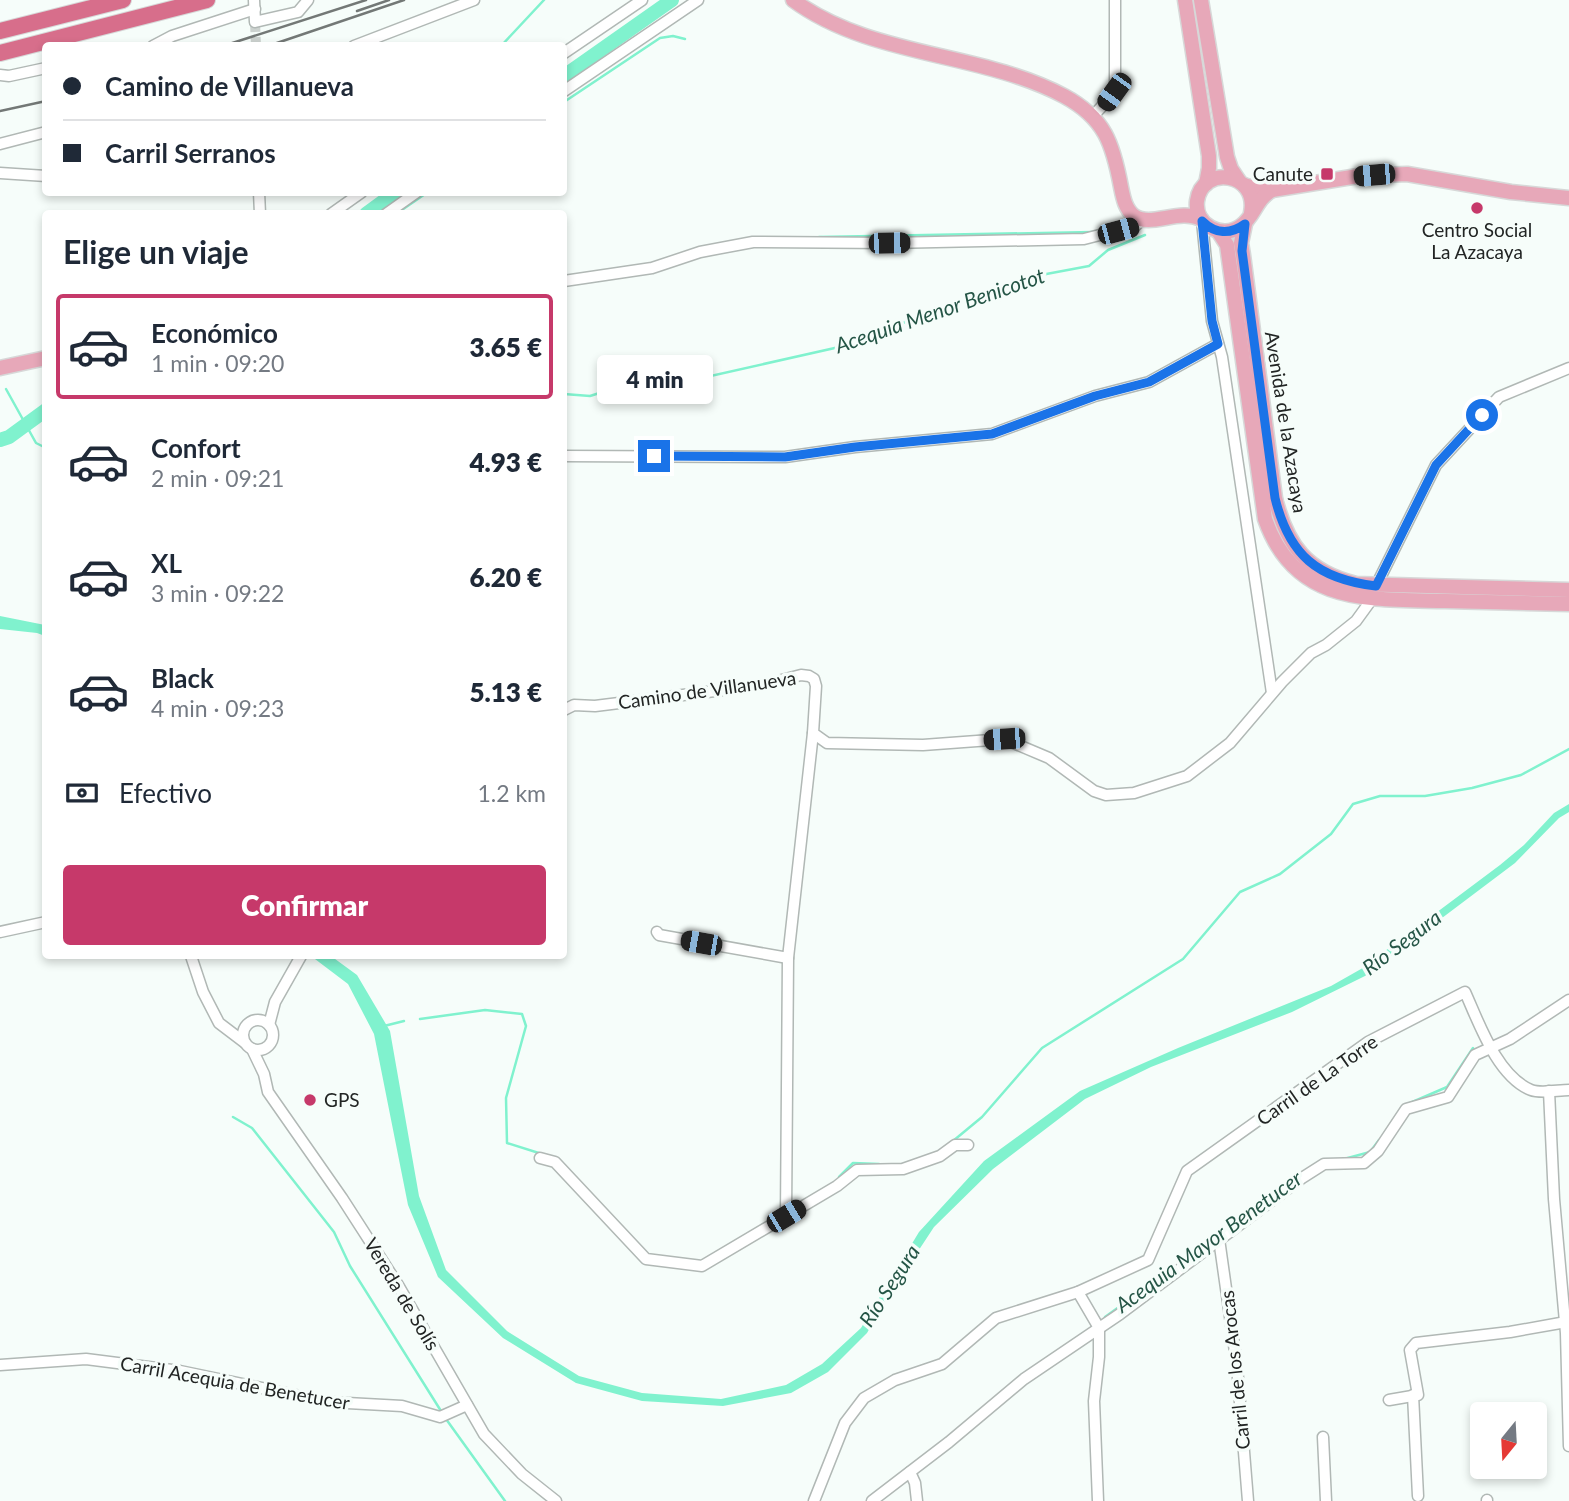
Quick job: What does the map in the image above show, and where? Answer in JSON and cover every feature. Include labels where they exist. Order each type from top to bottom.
[{"type":"highway","points":[[2,31],[123,0]]},
{"type":"highway","points":[[42,42],[207,0]]},
{"type":"highway","points":[[3,52],[42,42]]},
{"type":"main road","points":[[793,0],[826,19],[878,40],[1033,82],[1065,97],[1093,116],[1111,145],[1127,207],[1132,215],[1143,219],[1191,215],[1218,231],[1232,231],[1248,218],[1261,198],[1272,190]]},
{"type":"main road","points":[[1185,0],[1209,156],[1209,168],[1197,208],[1202,220]]},
{"type":"main road","points":[[1201,0],[1227,157],[1231,169],[1252,201],[1248,218]]},
{"type":"main road","points":[[1169,216],[1188,206],[1202,190],[1222,177],[1260,190],[1272,190],[1359,176],[1406,174],[1511,192],[1569,198]]},
{"type":"main road","name":"Avenida de la Azacaya","points":[[1248,218],[1241,243],[1275,498],[1279,516],[1292,544],[1314,567],[1374,592],[1569,604]]},
{"type":"main road","name":"Avenida de la Azacaya","points":[[1218,231],[1227,245],[1261,500],[1270,534],[1292,565],[1306,577],[1337,593],[1569,590]]},
{"type":"main road","points":[[0,368],[42,359]]},
{"type":"street","points":[[161,42],[255,5],[255,22],[298,12],[308,0]]},
{"type":"street","points":[[364,42],[474,0]]},
{"type":"street","points":[[567,51],[642,0]]},
{"type":"street","points":[[567,89],[698,0]]},
{"type":"street","points":[[1093,116],[1115,87],[1115,0]]},
{"type":"street","points":[[0,75],[9,76],[42,69]]},
{"type":"street","points":[[0,144],[42,133]]},
{"type":"street","points":[[0,173],[42,176]]},
{"type":"street","points":[[337,210],[356,196]]},
{"type":"street","points":[[391,210],[411,196]]},
{"type":"street","points":[[567,281],[652,268],[700,252],[753,242],[889,243],[1084,239],[1135,226],[1143,219]]},
{"type":"street","points":[[1202,220],[1212,321],[1218,344],[1272,693]]},
{"type":"street","points":[[567,456],[785,457],[855,447],[992,434],[1095,396],[1149,382],[1218,344]]},
{"type":"street","points":[[786,1216],[788,958],[813,733],[827,743],[923,745],[1004,739],[1049,758],[1094,791],[1106,794],[1134,793],[1187,776],[1230,743],[1272,693],[1311,653],[1326,645],[1356,621],[1374,592],[1436,465],[1499,397],[1569,368]]},
{"type":"street","name":"Camino de Villanueva","points":[[567,708],[763,685],[801,675],[809,676],[816,686],[813,733]]},
{"type":"street","points":[[0,932],[42,923]]},
{"type":"street","points":[[657,932],[659,935],[788,958]]},
{"type":"street","points":[[192,959],[202,992],[219,1023],[248,1045],[266,1047],[273,1036],[269,1025],[275,1002],[300,959]]},
{"type":"street","name":"Carril de La Torre","points":[[1078,1292],[1147,1260],[1187,1171],[1368,1042],[1465,992],[1490,1047],[1512,1078],[1533,1091],[1569,1090]]},
{"type":"street","points":[[873,1501],[1024,1379],[1099,1328],[1324,1164],[1364,1163],[1378,1152],[1406,1109],[1448,1097],[1475,1055],[1510,1039],[1569,1000]]},
{"type":"street","points":[[219,1023],[244,1027],[275,1002]]},
{"type":"street","points":[[256,1020],[269,1025]]},
{"type":"street","points":[[244,1027],[248,1045]]},
{"type":"street","name":"Vereda de Solís","points":[[248,1045],[264,1073]]},
{"type":"street","name":"Vereda de Solís","points":[[266,1047],[264,1073],[268,1092],[342,1198],[398,1285],[484,1434],[522,1474],[556,1501]]},
{"type":"street","points":[[1549,1090],[1554,1199],[1566,1322],[1569,1446]]},
{"type":"street","points":[[540,1158],[555,1162],[646,1259],[702,1266],[837,1186],[856,1170],[903,1170],[940,1156],[955,1145],[968,1145]]},
{"type":"street","name":"Carril de los Arocas","points":[[1219,1239],[1237,1366],[1248,1501]]},
{"type":"street","points":[[814,1501],[845,1423],[864,1398],[895,1380],[942,1364],[996,1318],[1078,1292],[1099,1328],[1094,1401],[1098,1501]]},
{"type":"street","points":[[1389,1400],[1418,1395],[1410,1350],[1416,1343],[1566,1322]]},
{"type":"street","name":"Carril Acequia de Benetucer","points":[[0,1365],[86,1359],[180,1371],[329,1402],[402,1406],[440,1417],[467,1405]]},
{"type":"street","points":[[1413,1395],[1418,1496]]},
{"type":"street","points":[[1323,1437],[1326,1501]]},
{"type":"street","points":[[910,1472],[915,1483],[917,1501]]},
{"type":"water","points":[[0,616],[42,624],[42,635],[37,633],[0,629]]},
{"type":"water","name":"Río Segura","points":[[1569,804],[1569,812],[1559,818],[1515,863],[1365,976],[1292,1012],[1151,1067],[1085,1099],[993,1169],[934,1227],[867,1333],[828,1372],[791,1393],[723,1406],[642,1401],[576,1383],[503,1338],[438,1277],[408,1205],[374,1034],[348,984],[315,959],[335,959],[357,975],[390,1031],[419,1196],[446,1270],[507,1331],[579,1376],[642,1393],[721,1399],[786,1385],[822,1364],[861,1328],[919,1232],[984,1161],[1080,1091],[1331,986],[1361,969],[1500,865],[1524,845],[1554,813]]},
{"type":"waterway","points":[[505,42],[544,0]]},
{"type":"waterway","points":[[567,74],[672,0]]},
{"type":"waterway","points":[[567,100],[660,38],[673,36],[685,39]]},
{"type":"waterway","points":[[371,210],[391,196]]},
{"type":"waterway","points":[[402,210],[422,196]]},
{"type":"waterway","points":[[819,237],[1093,232]]},
{"type":"waterway","name":"Acequia Menor Benicotot","points":[[567,394],[590,396],[612,389],[635,393],[857,343],[867,336],[1025,278],[1089,266],[1108,250],[1145,235]]},
{"type":"waterway","name":"Acequia Menor Benicotot","points":[[6,389],[36,443],[42,446]]},
{"type":"waterway","name":"Acequia Menor Benicotot","points":[[0,440],[9,437],[42,413]]},
{"type":"waterway","points":[[953,1141],[982,1117],[1042,1048],[1183,959],[1240,892],[1280,874],[1331,834],[1353,804],[1380,796],[1425,796],[1472,788],[1521,775],[1569,749]]},
{"type":"waterway","points":[[420,1019],[485,1010],[522,1014],[526,1026],[506,1098],[507,1143],[542,1154]]},
{"type":"waterway","points":[[384,1026],[404,1021]]},
{"type":"waterway","name":"Acequia Mayor Benetucer","points":[[1410,1103],[1447,1087],[1473,1048]]},
{"type":"waterway","name":"Acequia Mayor Benetucer","points":[[233,1117],[252,1128],[334,1232],[350,1266],[441,1411]]},
{"type":"waterway","name":"Acequia Mayor Benetucer","points":[[1344,1159],[1370,1152],[1379,1140]]},
{"type":"waterway","points":[[839,1177],[853,1163],[879,1164]]},
{"type":"waterway","name":"Acequia Mayor Benetucer","points":[[1105,1317],[1169,1271]]},
{"type":"waterway","name":"Acequia Mayor Benetucer","points":[[446,1419],[505,1501]]},
{"type":"tunnel","points":[[255,22],[256,42]]},
{"type":"railway","points":[[235,42],[366,0]]},
{"type":"railway","points":[[357,11],[389,0]]},
{"type":"railway","points":[[280,42],[404,0]]},
{"type":"railway","points":[[0,111],[42,102]]},
{"type":"place","name":"Canute","points":[[1327,174]]},
{"type":"place","name":"Centro Social La Azacaya","points":[[1477,208]]},
{"type":"place","name":"GPS","points":[[310,1100]]},
{"type":"route","points":[[654,456],[785,457],[855,447],[959,439],[992,434],[1095,396],[1149,382],[1218,344],[1212,321],[1202,221],[1212,229],[1225,232],[1245,224],[1241,243],[1275,498],[1279,516],[1292,544],[1314,567],[1342,580],[1376,586],[1436,465],[1482,415]]}]
